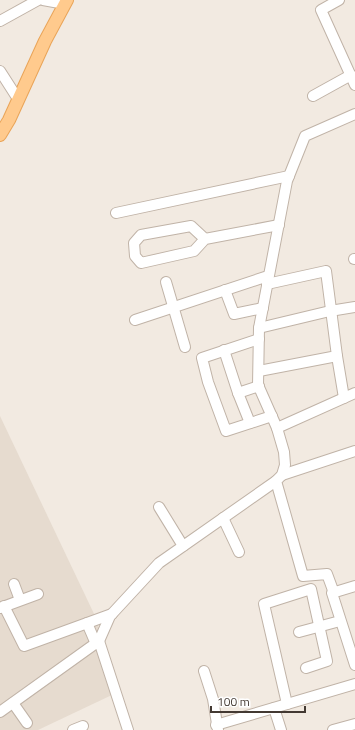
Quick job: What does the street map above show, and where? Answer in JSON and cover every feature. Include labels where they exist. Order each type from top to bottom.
[{"type":"main road","points":[[0,135],[45,41],[66,2]]},
{"type":"street","points":[[0,21],[38,0]]},
{"type":"street","points":[[44,0],[66,2]]},
{"type":"street","points":[[339,0],[321,10],[355,85]]},
{"type":"street","points":[[0,71],[18,99]]},
{"type":"street","points":[[313,96],[351,75]]},
{"type":"street","points":[[355,114],[305,136],[289,176],[267,280],[259,328],[259,386],[277,428],[284,452],[285,465],[279,478],[303,576],[327,574],[334,593],[332,593],[340,621],[355,665]]},
{"type":"street","points":[[116,213],[289,176]]},
{"type":"street","points":[[206,239],[191,226],[141,234],[134,243],[135,256],[141,263],[194,251],[206,239],[279,225]]},
{"type":"street","points":[[135,320],[225,290],[267,280],[326,271],[330,310],[344,398]]},
{"type":"street","points":[[166,282],[185,347]]},
{"type":"street","points":[[225,290],[234,314],[263,308]]},
{"type":"street","points":[[259,328],[330,310],[355,308]]},
{"type":"street","points":[[259,339],[202,358],[226,431],[272,416]]},
{"type":"street","points":[[224,350],[238,393],[250,423]]},
{"type":"street","points":[[259,371],[337,356]]},
{"type":"street","points":[[238,393],[259,386]]},
{"type":"street","points":[[277,428],[355,394]]},
{"type":"street","points":[[0,712],[97,642],[112,614],[159,562],[279,478],[355,451]]},
{"type":"street","points":[[159,507],[183,546]]},
{"type":"street","points":[[223,518],[239,552]]},
{"type":"street","points":[[14,584],[20,600]]},
{"type":"street","points":[[334,593],[355,586]]},
{"type":"street","points":[[287,704],[264,604],[311,589],[327,661],[306,668]]},
{"type":"street","points":[[38,594],[2,607],[24,646],[112,614]]},
{"type":"street","points":[[299,632],[340,621]]},
{"type":"street","points":[[87,623],[97,642],[128,730]]},
{"type":"street","points":[[204,671],[213,699],[217,728],[274,708],[355,684]]},
{"type":"street","points":[[12,703],[27,723]]},
{"type":"street","points":[[274,708],[280,730]]},
{"type":"street","points":[[334,730],[355,724]]},
{"type":"shaded area","points":[[0,416],[96,618],[114,694],[38,730],[0,730]]}]
